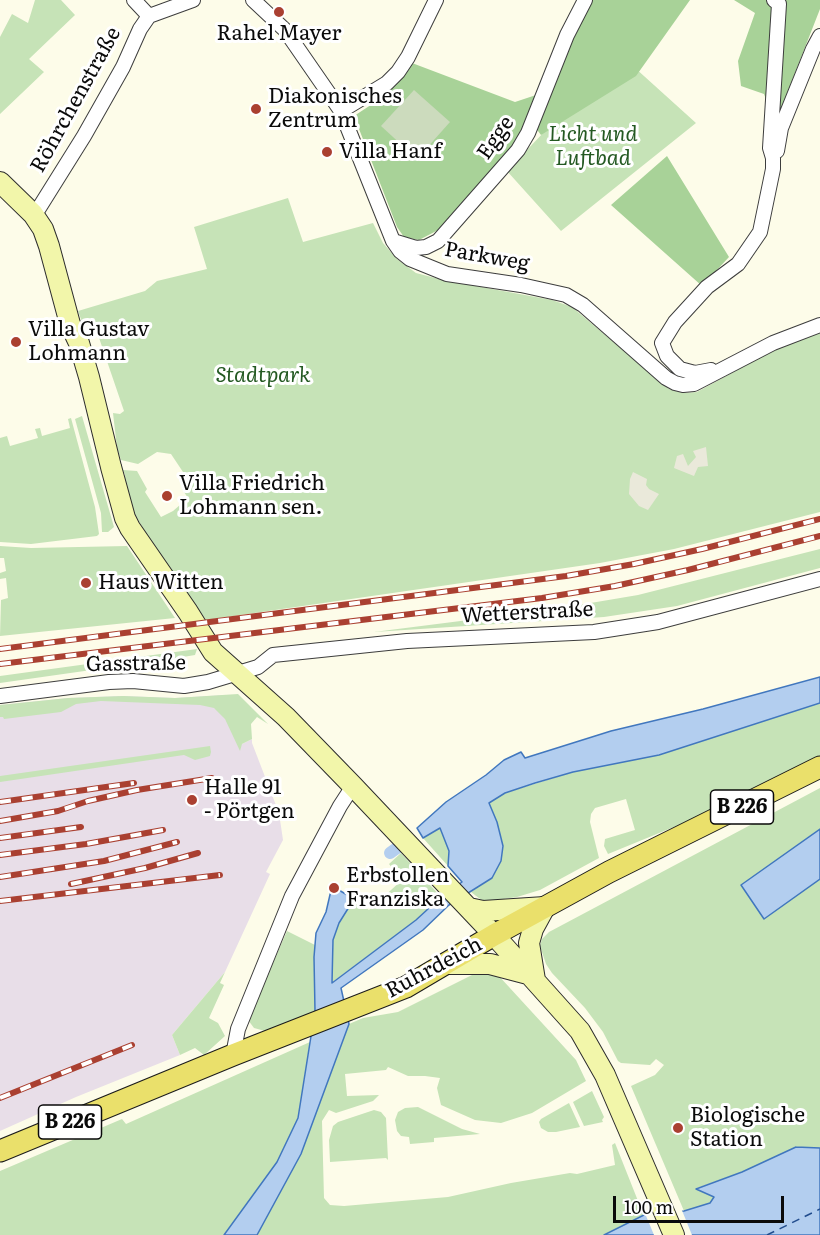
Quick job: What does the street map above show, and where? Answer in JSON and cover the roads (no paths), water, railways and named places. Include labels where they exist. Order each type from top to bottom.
[{"type":"main road","points":[[0,182],[33,214],[43,229],[70,324],[79,343],[130,528],[213,652],[286,717],[353,786],[533,977],[580,1031],[593,1051],[645,1164],[674,1235]]},
{"type":"main road","name":"Ruhrdeich","points":[[0,1151],[406,987],[494,935],[609,872],[820,767]]},
{"type":"main road","points":[[466,905],[483,911],[545,907]]},
{"type":"main road","points":[[533,977],[529,943],[533,929],[545,907]]},
{"type":"main road","points":[[448,964],[490,964],[533,977]]},
{"type":"street","points":[[134,0],[149,16]]},
{"type":"street","name":"Röhrchenstraße","points":[[33,214],[84,136],[149,16],[193,0]]},
{"type":"street","name":"Parkweg","points":[[253,0],[285,30],[341,111],[393,241],[410,259],[447,274],[521,285],[566,295],[583,305],[658,372],[675,383],[694,384],[773,343],[820,325]]},
{"type":"street","points":[[341,111],[387,83],[398,72],[408,57],[436,0]]},
{"type":"street","name":"Egge","points":[[393,241],[416,248],[426,248],[438,242],[518,150],[528,133],[567,35],[585,0]]},
{"type":"street","points":[[773,159],[770,148],[779,4],[774,0]]},
{"type":"street","points":[[719,370],[695,373],[680,369],[667,356],[662,343],[675,322],[707,287],[735,267],[760,231],[773,159],[782,128],[820,36]]},
{"type":"street","name":"Wetterstraße","points":[[236,673],[258,667],[273,655],[407,641],[594,632],[658,622],[820,579]]},
{"type":"street","name":"Gasstraße","points":[[0,696],[109,682],[133,681],[184,686],[208,682],[236,673]]},
{"type":"street","points":[[233,1055],[238,1029],[292,896],[353,786]]},
{"type":"water","points":[[820,677],[820,703],[659,755],[573,772],[535,783],[505,793],[489,803],[503,846],[501,861],[492,878],[449,905],[423,930],[341,988],[349,1024],[301,1154],[257,1235],[224,1235],[277,1162],[298,1118],[315,1011],[316,933],[326,912],[332,886],[354,899],[339,923],[333,940],[332,983],[462,882],[448,866],[449,851],[440,828],[423,838],[417,828],[446,802],[504,760],[521,752],[525,758],[611,731]]},
{"type":"water","points":[[820,829],[820,879],[764,919],[741,885]]},
{"type":"water","points":[[796,1147],[820,1148],[820,1235],[604,1235],[646,1214],[684,1211],[710,1203],[714,1197],[696,1189],[742,1172]]},
{"type":"waterway","points":[[390,853],[397,848]]},
{"type":"railway","points":[[0,649],[566,576],[702,549],[820,519]]},
{"type":"railway","points":[[0,664],[542,598],[615,586],[688,570],[820,536]]},
{"type":"railway","points":[[0,821],[58,811],[88,801],[137,790],[212,778]]},
{"type":"railway","points":[[0,802],[134,783]]},
{"type":"railway","points":[[0,838],[81,827]]},
{"type":"railway","points":[[0,855],[86,844],[163,830]]},
{"type":"railway","points":[[0,877],[104,861],[177,842]]},
{"type":"railway","points":[[71,884],[145,868],[198,853]]},
{"type":"railway","points":[[0,901],[220,875]]},
{"type":"railway","points":[[0,1098],[132,1045]]},
{"type":"place","name":"Rahel Mayer","points":[[279,12]]},
{"type":"place","name":"Diakonisches Zentrum","points":[[256,109]]},
{"type":"place","name":"Villa Hanf","points":[[327,152]]},
{"type":"place","name":"Villa Gustav Lohmann","points":[[16,342]]},
{"type":"place","name":"Villa Friedrich Lohmann sen.","points":[[167,496]]},
{"type":"place","name":"Haus Witten","points":[[86,583]]},
{"type":"place","name":"Halle 91 - Pörtgen","points":[[192,800]]},
{"type":"place","name":"Erbstollen Franziska","points":[[334,888]]},
{"type":"place","name":"Biologische Station","points":[[678,1128]]},
{"type":"park label","name":"Licht und Luftbad","points":[[593,147]]},
{"type":"park label","name":"Stadtpark","points":[[263,376]]}]
